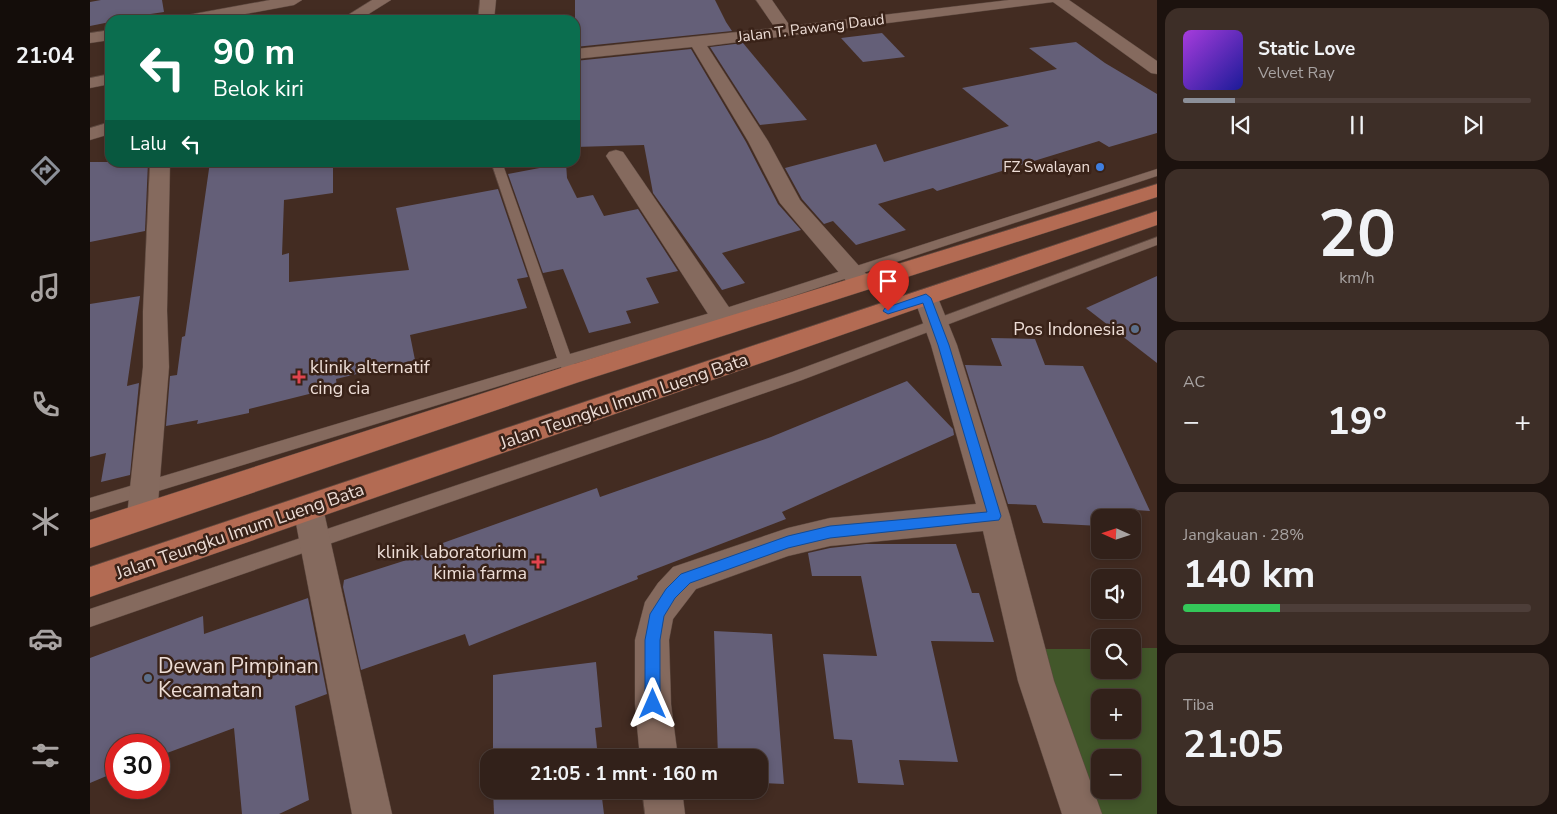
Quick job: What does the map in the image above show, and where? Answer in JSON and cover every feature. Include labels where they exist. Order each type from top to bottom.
[{"type":"highway","points":[[90,534],[568,368],[856,278],[1157,190]]},
{"type":"highway","name":"Jalan Teungku Imum Lueng Bata","points":[[90,582],[311,524],[931,311],[1157,218]]},
{"type":"street","points":[[214,15],[294,0]]},
{"type":"street","points":[[357,15],[383,0]]},
{"type":"street","points":[[486,15],[488,0]]},
{"type":"street","points":[[764,0],[786,30]]},
{"type":"street","name":"Jalan T. Pawang Daud","points":[[580,54],[697,42],[975,4],[1047,0]]},
{"type":"street","points":[[1059,0],[1157,69]]},
{"type":"street","points":[[90,38],[105,36]]},
{"type":"street","points":[[697,42],[758,141],[791,203],[856,278]]},
{"type":"street","points":[[90,83],[105,80]]},
{"type":"street","points":[[90,134],[105,130]]},
{"type":"street","points":[[616,156],[724,320]]},
{"type":"street","points":[[142,516],[156,367],[155,311],[160,167]]},
{"type":"street","points":[[931,311],[995,516],[1036,681],[1082,814]]},
{"type":"street","points":[[658,749],[653,704],[652,640],[657,614],[670,594],[685,578],[788,542],[830,532],[995,516]]},
{"type":"street","points":[[311,524],[372,814]]},
{"type":"street","points":[[663,799],[665,814]]},
{"type":"lane","points":[[90,505],[145,486],[407,406],[568,368],[498,167]]},
{"type":"lane","points":[[856,278],[1157,172]]},
{"type":"lane","points":[[931,311],[1157,241]]},
{"type":"lane","points":[[90,618],[311,524]]},
{"type":"green space","points":[[1141,648],[1157,648],[1157,814],[1099,814],[1093,799],[1141,799],[1141,749],[1091,749],[1091,793],[1036,649],[1091,649],[1091,679],[1141,679]]},
{"type":"building","points":[[101,0],[162,0],[164,12],[144,15],[105,15],[105,23],[90,26],[90,2]]},
{"type":"building","points":[[575,0],[715,0],[732,31],[580,46],[580,15],[575,15]]},
{"type":"building","points":[[882,33],[905,57],[863,62],[841,38]]},
{"type":"building","points":[[1076,42],[1105,63],[1157,94],[1157,133],[1109,147],[1099,141],[937,191],[933,188],[878,204],[906,230],[856,245],[833,221],[824,224],[802,199],[785,168],[876,144],[884,162],[1009,126],[962,88],[1057,69],[1029,48]]},
{"type":"building","points":[[743,43],[807,120],[760,125],[710,47]]},
{"type":"building","points":[[691,49],[746,142],[778,204],[801,230],[722,253],[745,283],[722,290],[653,193],[644,145],[580,147],[580,60]]},
{"type":"building","points":[[90,162],[105,162],[105,167],[148,167],[145,231],[90,242]]},
{"type":"building","points":[[209,167],[333,167],[333,193],[284,200],[282,255],[289,253],[289,282],[409,270],[396,208],[498,189],[528,277],[517,279],[527,308],[410,335],[415,360],[336,379],[337,387],[249,409],[249,413],[197,424],[198,420],[166,426],[170,376],[177,375],[182,337],[185,336]]},
{"type":"building","points":[[545,167],[566,167],[567,178],[577,198],[593,195],[604,216],[638,209],[678,271],[646,278],[659,303],[626,311],[631,323],[589,333],[563,269],[543,273],[508,174]]},
{"type":"building","name":"Pos Indonesia","points":[[1157,276],[1157,363],[1086,308]]},
{"type":"building","points":[[140,296],[127,386],[139,383],[130,475],[101,482],[106,453],[90,457],[90,304]]},
{"type":"building","points":[[991,338],[1035,339],[1045,365],[1083,366],[1150,511],[1141,509],[1091,509],[1091,526],[1043,523],[1036,505],[1008,504],[965,365],[1002,366]]},
{"type":"building","points":[[907,381],[953,429],[954,435],[782,512],[786,519],[637,576],[638,579],[469,646],[465,634],[361,670],[343,587],[344,580],[441,549],[440,544],[597,488],[600,497],[771,437]]},
{"type":"building","points":[[866,544],[956,544],[972,593],[979,593],[994,642],[931,641],[958,762],[899,760],[904,785],[858,783],[852,740],[834,739],[823,654],[877,656],[861,576],[812,576],[808,553],[830,548]]},
{"type":"building","points":[[308,598],[327,694],[295,706],[309,800],[279,814],[242,814],[234,728],[170,752],[170,734],[105,734],[105,777],[90,783],[90,658],[203,616],[204,634]]},
{"type":"building","points":[[714,631],[772,634],[784,784],[768,783],[768,749],[718,749]]},
{"type":"building","points":[[596,662],[602,727],[595,728],[597,749],[493,749],[493,675]]},
{"type":"building","points":[[493,799],[602,799],[604,814],[494,814]]},
{"type":"place","name":"FZ Swalayan","points":[[1100,167]]},
{"type":"place","name":"Pos Indonesia","points":[[1135,329]]},
{"type":"place","name":"klinik alternatif cing cia","points":[[299,377]]},
{"type":"place","name":"klinik laboratorium kimia farma","points":[[538,562]]},
{"type":"place","name":"Dewan Pimpinan Kecamatan","points":[[148,678]]},
{"type":"route","points":[[653,704],[652,640],[657,614],[670,594],[685,578],[788,542],[830,532],[995,516],[944,345],[926,298],[888,311]]}]
